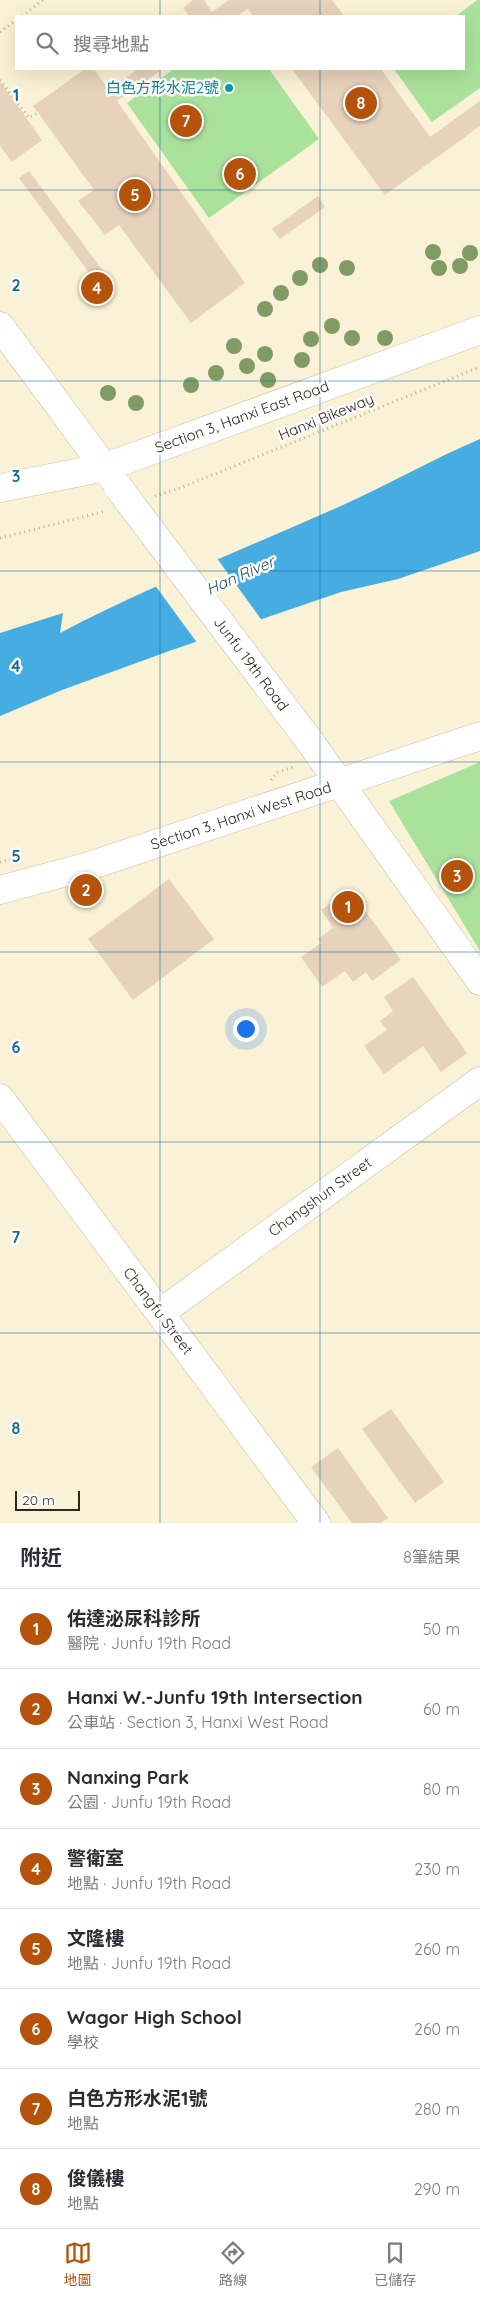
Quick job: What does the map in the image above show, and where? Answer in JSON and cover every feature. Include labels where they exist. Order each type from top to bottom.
[{"type":"street","name":"Junfu 19th Road","points":[[0,326],[311,743],[480,981]]},
{"type":"street","name":"Section 3, Hanxi East Road","points":[[0,488],[112,477],[480,330]]},
{"type":"street","name":"Section 3, Hanxi West Road","points":[[0,890],[89,866],[480,736]]},
{"type":"street","name":"Changshun Street","points":[[160,1313],[480,1081]]},
{"type":"street","name":"Changfu Street","points":[[0,1098],[316,1523]]},
{"type":"path","points":[[23,15],[43,0]]},
{"type":"path","points":[[0,32],[15,21]]},
{"type":"path","points":[[0,80],[29,118],[37,113]]},
{"type":"path","name":"Hanxi Bikeway","points":[[180,488],[480,367]]},
{"type":"path","points":[[0,538],[78,519]]},
{"type":"green space","points":[[477,0],[480,0],[480,88],[432,122],[395,70],[465,70],[465,15],[457,15]]},
{"type":"green space","points":[[173,70],[270,70],[319,139],[209,218],[127,103]]},
{"type":"green space","points":[[480,762],[480,951],[389,801]]},
{"type":"water","name":"Han River","points":[[480,439],[480,551],[398,579],[341,592],[172,650],[62,690],[0,716],[0,633],[63,613],[60,633],[165,582],[343,505]]},
{"type":"pier","points":[[216,557],[263,622],[198,644],[154,584]]},
{"type":"building","points":[[193,0],[204,0],[212,12],[229,0],[332,0],[343,15],[252,15],[248,9],[239,15],[188,15],[183,8]]},
{"type":"building","points":[[84,70],[95,70],[109,90],[137,70],[162,70],[117,101],[245,283],[191,323],[119,225],[105,235],[78,201],[94,190],[33,106]]},
{"type":"building","points":[[293,70],[382,70],[430,137],[480,101],[480,126],[385,195]]},
{"type":"building","points":[[0,81],[42,140],[12,162],[0,146]]},
{"type":"building","points":[[29,171],[103,271],[93,278],[19,178]]},
{"type":"building","points":[[318,196],[325,207],[280,239],[272,229]]},
{"type":"building","points":[[99,277],[108,290],[96,299],[86,286]]},
{"type":"building","points":[[169,879],[214,939],[133,1000],[88,939]]},
{"type":"building","points":[[350,890],[401,960],[372,981],[366,972],[353,982],[345,971],[322,987],[301,957],[321,943],[318,939],[333,928],[321,910]]},
{"type":"building","points":[[413,977],[467,1053],[441,1072],[423,1046],[384,1074],[364,1046],[387,1030],[380,1021],[393,1011],[384,997]]},
{"type":"building","points":[[391,1409],[444,1482],[415,1503],[362,1429]]},
{"type":"building","points":[[338,1448],[388,1518],[381,1523],[352,1523],[311,1467]]},
{"type":"place","name":"白色方形水泥2號","points":[[229,88]]},
{"type":"place","name":"俊儀樓","points":[[361,103]]},
{"type":"place","name":"白色方形水泥1號","points":[[186,121]]},
{"type":"place","name":"Wagor High School","points":[[240,174]]},
{"type":"place","name":"文隆樓","points":[[135,195]]},
{"type":"place","name":"警衛室","points":[[97,288]]},
{"type":"place","name":"Nanxing Park","points":[[457,876]]},
{"type":"place","name":"Hanxi W.-Junfu 19th Intersection","points":[[86,890]]},
{"type":"place","name":"佑達泌尿科診所","points":[[348,907]]}]
